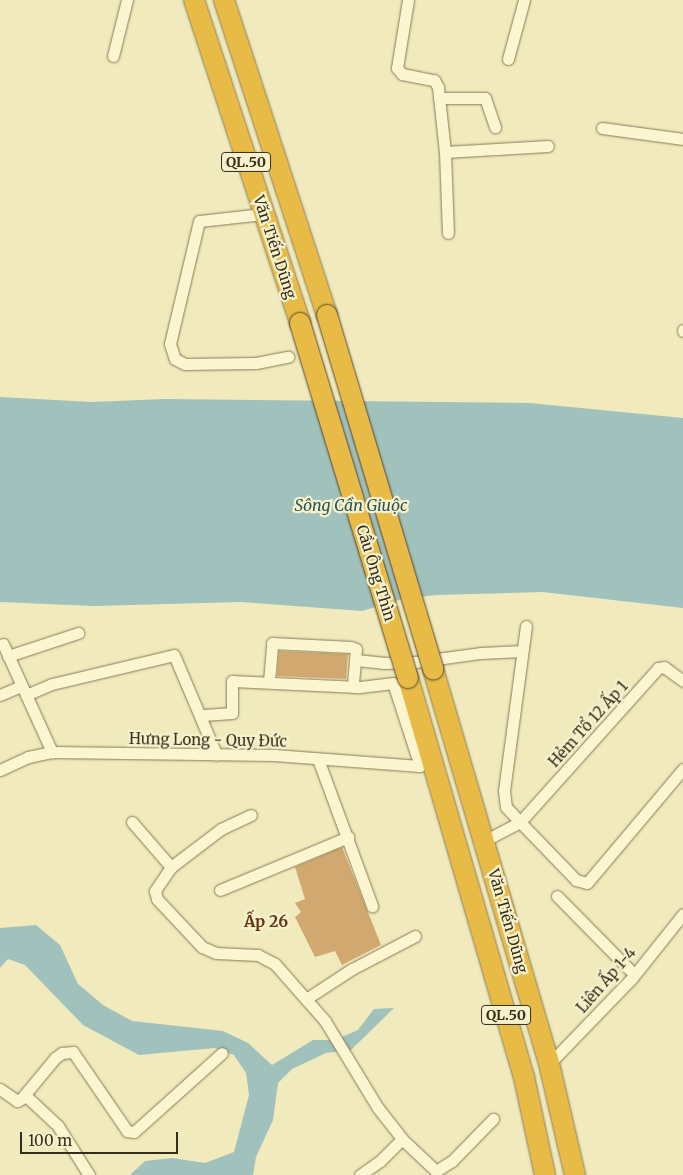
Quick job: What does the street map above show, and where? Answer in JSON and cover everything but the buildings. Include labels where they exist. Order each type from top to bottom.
[{"type":"highway","name":"Văn Tiến Dũng","points":[[194,0],[300,323]]},
{"type":"highway","name":"Văn Tiến Dũng","points":[[224,0],[327,316]]},
{"type":"highway","name":"Cầu Ông Thìn","points":[[327,316],[433,669]]},
{"type":"highway","name":"Cầu Ông Thìn","points":[[300,323],[408,678]]},
{"type":"highway","name":"Văn Tiến Dũng","points":[[433,669],[549,1064],[575,1175]]},
{"type":"highway","name":"Văn Tiến Dũng","points":[[408,678],[524,1077],[545,1175]]},
{"type":"street","points":[[113,56],[128,0]]},
{"type":"street","points":[[408,0],[397,68],[402,74],[434,80],[439,98],[445,152],[448,233]]},
{"type":"street","points":[[508,59],[524,0]]},
{"type":"street","points":[[439,98],[485,98],[494,127]]},
{"type":"street","points":[[602,128],[683,139]]},
{"type":"street","points":[[445,152],[548,146]]},
{"type":"street","points":[[263,214],[199,221],[170,344],[175,359],[185,364],[256,363],[288,357]]},
{"type":"street","points":[[526,626],[504,799],[506,807],[576,880],[587,883],[683,769]]},
{"type":"street","points":[[8,656],[78,633]]},
{"type":"street","points":[[200,715],[232,713],[232,681],[268,681],[353,687],[356,660],[354,648],[273,642],[268,681]]},
{"type":"street","points":[[2,644],[52,752]]},
{"type":"street","points":[[356,660],[415,662],[482,653],[522,651]]},
{"type":"street","points":[[0,695],[174,655],[216,754]]},
{"type":"street","name":"Hẻm Tổ 12 Ấp 1","points":[[520,822],[658,668],[664,667],[683,681]]},
{"type":"street","name":"Hưng Long - Quy Đức","points":[[0,770],[28,757],[52,752],[216,754],[420,766],[392,683],[353,687]]},
{"type":"street","points":[[318,759],[372,906]]},
{"type":"street","points":[[251,815],[221,828],[171,867],[155,890],[157,899],[193,941],[216,953],[258,956],[275,964],[306,999],[332,1033],[378,1108],[402,1139],[434,1173],[452,1161],[493,1119]]},
{"type":"street","points":[[132,822],[171,867]]},
{"type":"street","points":[[484,841],[520,822]]},
{"type":"street","points":[[220,890],[348,837]]},
{"type":"street","points":[[557,896],[634,974]]},
{"type":"street","name":"Liên Ấp 1-4","points":[[549,1064],[634,974],[683,914]]},
{"type":"street","points":[[306,999],[352,969],[415,936]]},
{"type":"street","points":[[0,1089],[17,1100],[25,1095],[55,1058],[62,1053],[73,1052],[127,1130],[134,1132],[222,1053]]},
{"type":"street","points":[[25,1095],[58,1126],[89,1175]]},
{"type":"street","points":[[360,1175],[380,1161],[402,1139]]},
{"type":"water","name":"Sông Cần Giuộc","points":[[0,397],[91,402],[165,399],[530,403],[683,418],[683,608],[543,592],[436,595],[402,599],[362,611],[241,602],[94,606],[0,602]]},
{"type":"water","points":[[36,925],[60,945],[78,984],[103,1005],[132,1021],[223,1031],[248,1043],[272,1065],[313,1040],[335,1040],[358,1030],[374,1009],[394,1008],[351,1050],[326,1053],[292,1069],[278,1083],[273,1120],[256,1157],[253,1175],[130,1175],[145,1161],[172,1158],[205,1163],[234,1152],[249,1095],[246,1073],[234,1055],[215,1048],[139,1055],[83,1025],[25,965],[8,959],[0,968],[0,928]]},
{"type":"district","name":"Ấp 26","points":[[266,921]]}]
